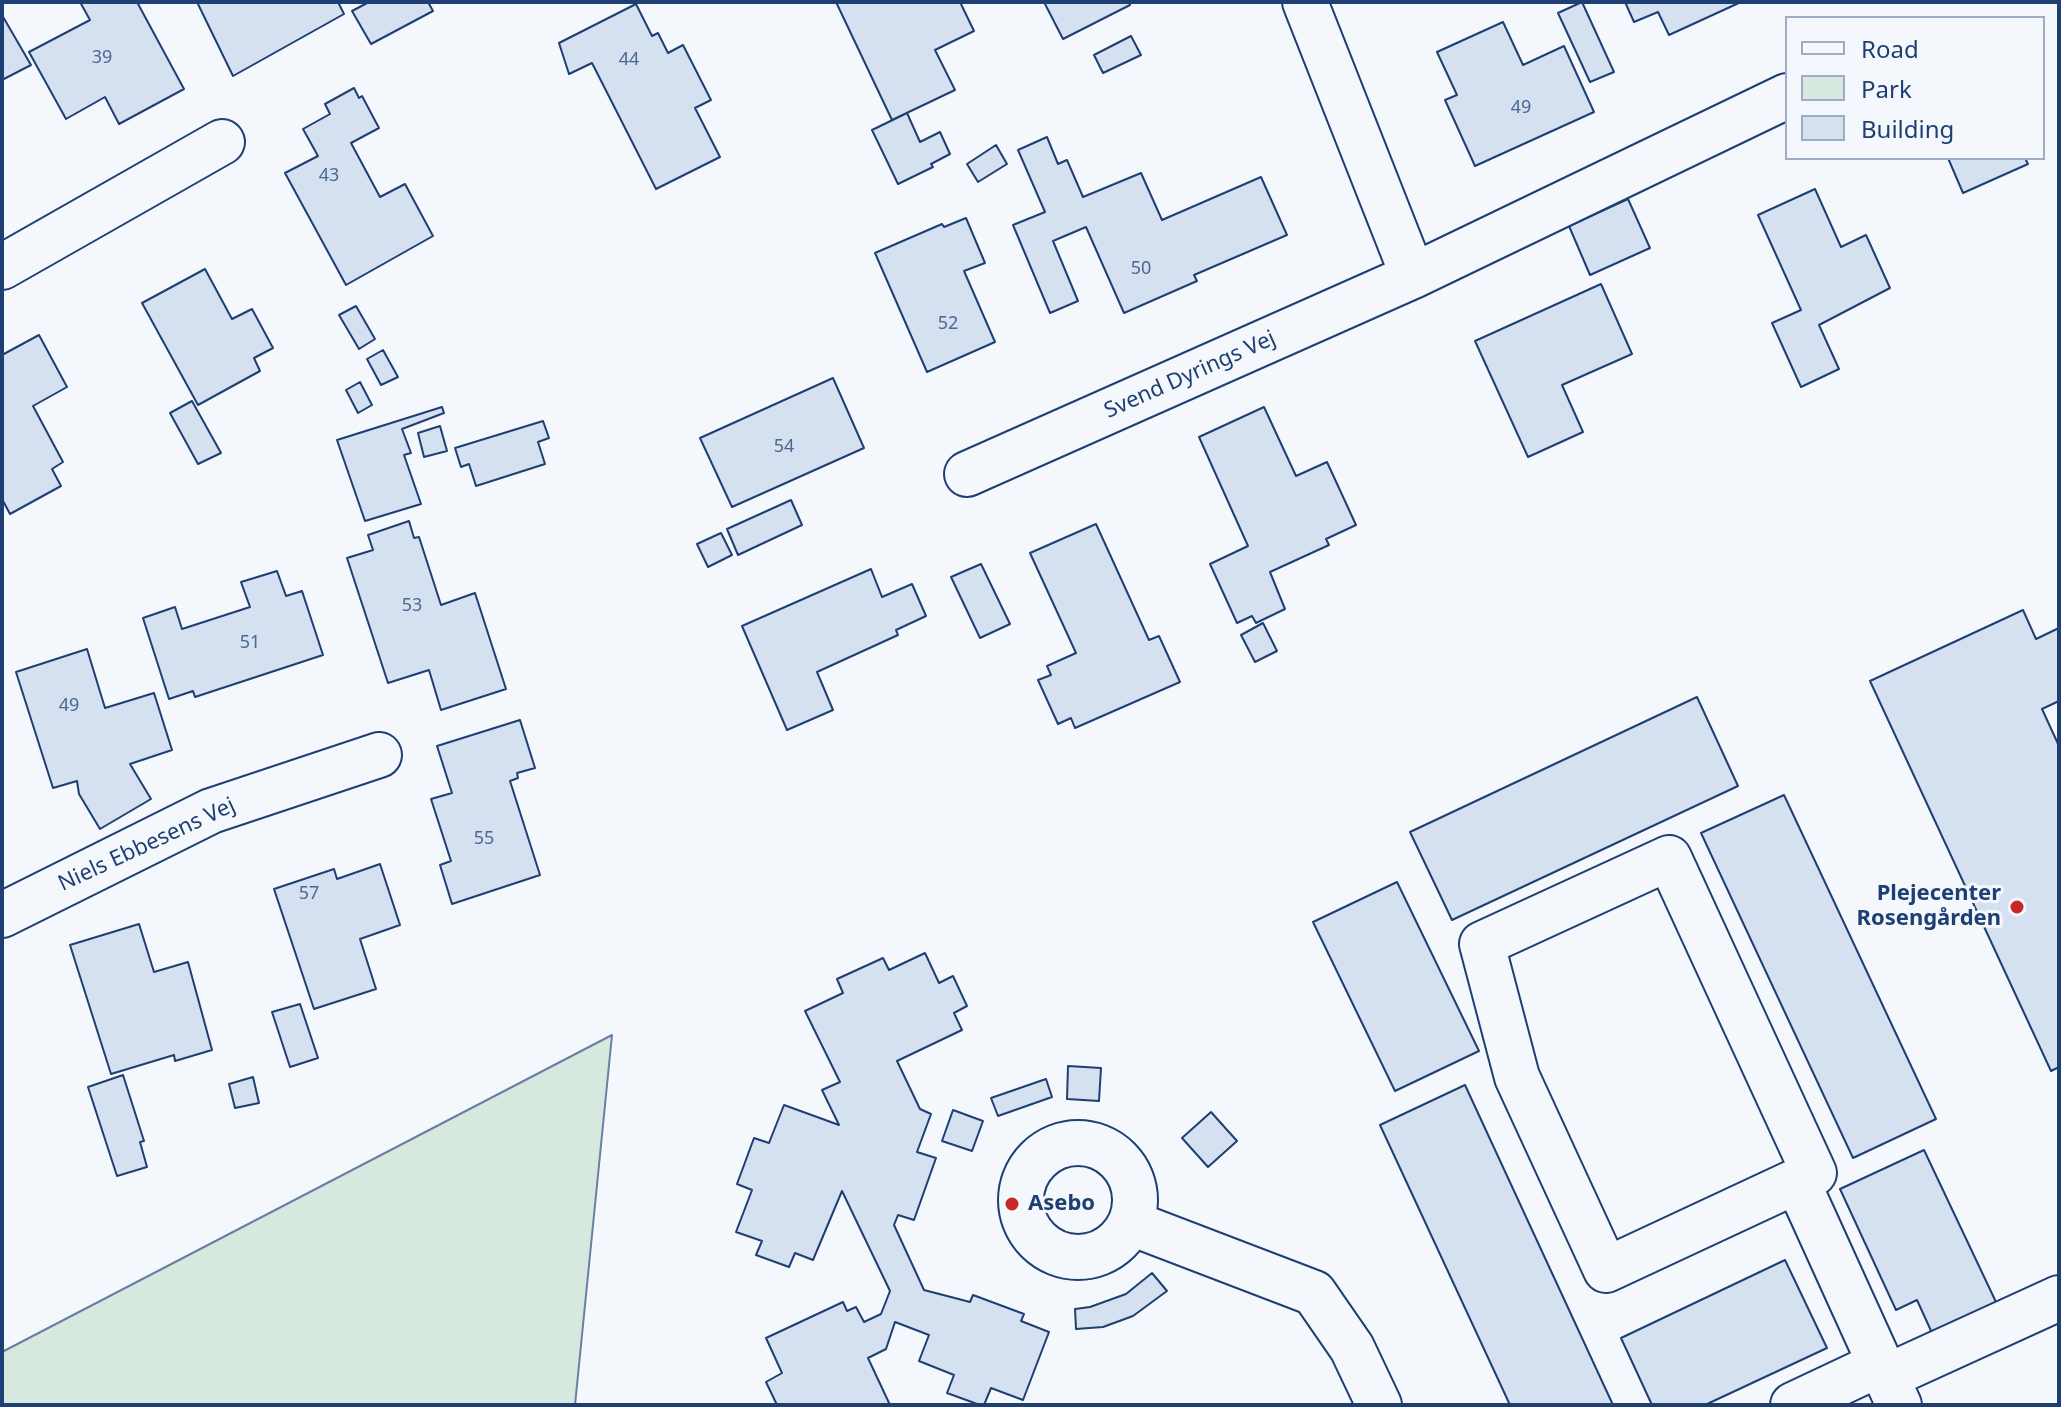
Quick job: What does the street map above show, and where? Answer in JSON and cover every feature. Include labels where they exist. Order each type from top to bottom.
[{"type":"street","points":[[1305,2],[1413,276]]},
{"type":"street","name":"Svend Dyrings Vej","points":[[967,474],[1413,276],[1785,97]]},
{"type":"street","points":[[2,267],[222,142]]},
{"type":"street","name":"Niels Ebbesens Vej","points":[[4,907],[211,811],[379,755]]},
{"type":"street","points":[[1669,858],[1814,1173],[1797,1181],[1606,1270],[1517,1077],[1482,944],[1669,858]]},
{"type":"street","points":[[1797,1181],[1889,1382]]},
{"type":"street","points":[[1131,1223],[1314,1293],[1352,1348],[1379,1405]]},
{"type":"street","points":[[1793,1405],[1889,1382],[2059,1298]]},
{"type":"green space","points":[[612,1035],[575,1405],[2,1405],[2,1352]]},
{"type":"building","points":[[80,2],[137,2],[184,89],[119,124],[105,97],[66,119],[29,52],[90,20]]},
{"type":"building","points":[[197,2],[338,2],[344,14],[233,76]]},
{"type":"building","points":[[369,2],[428,2],[433,11],[371,44],[352,11]]},
{"type":"building","points":[[836,2],[960,2],[974,31],[935,50],[955,90],[892,120]]},
{"type":"building","points":[[1044,2],[1129,2],[1130,5],[1063,39]]},
{"type":"building","points":[[1582,2],[1614,72],[1590,82],[1558,13]]},
{"type":"building","points":[[1625,2],[1741,2],[1669,35],[1658,12],[1634,22]]},
{"type":"building","points":[[636,4],[652,36],[658,33],[668,53],[683,45],[711,100],[695,108],[720,157],[656,189],[592,63],[569,74],[559,43]]},
{"type":"building","points":[[2,15],[31,65],[2,80]]},
{"type":"building","points":[[1503,22],[1523,65],[1564,46],[1594,112],[1475,166],[1445,100],[1457,95],[1437,52]]},
{"type":"building","points":[[1131,36],[1141,55],[1103,73],[1094,55]]},
{"type":"building","points":[[354,88],[359,98],[362,96],[379,128],[351,143],[380,197],[405,184],[433,236],[346,285],[285,173],[318,156],[303,129],[330,114],[325,104]]},
{"type":"building","points":[[907,113],[920,142],[940,132],[950,154],[931,164],[933,167],[898,184],[872,130]]},
{"type":"building","points":[[1047,137],[1058,164],[1067,160],[1083,197],[1141,173],[1162,220],[1261,177],[1287,235],[1194,275],[1197,281],[1124,313],[1086,227],[1053,241],[1078,301],[1050,313],[1013,225],[1045,212],[1018,150]]},
{"type":"building","points":[[996,145],[1007,164],[978,182],[967,164]]},
{"type":"building","points":[[1949,160],[2026,160],[2028,164],[1963,193]]},
{"type":"building","points":[[1815,189],[1841,247],[1866,235],[1890,288],[1819,325],[1839,369],[1801,387],[1772,323],[1801,310],[1758,215]]},
{"type":"building","points":[[1628,199],[1650,248],[1590,275],[1569,226]]},
{"type":"building","points":[[966,218],[985,263],[964,271],[995,342],[927,372],[875,253],[942,224],[944,227]]},
{"type":"building","points":[[205,269],[232,319],[252,309],[273,348],[254,358],[260,371],[198,405],[142,303]]},
{"type":"building","points":[[1601,284],[1632,354],[1562,385],[1583,432],[1528,457],[1475,341]]},
{"type":"building","points":[[356,306],[375,339],[359,349],[339,315]]},
{"type":"building","points":[[39,335],[67,387],[33,406],[63,462],[52,469],[61,486],[10,514],[2,499],[2,355]]},
{"type":"building","points":[[383,350],[398,377],[381,385],[367,359]]},
{"type":"building","points":[[833,378],[864,448],[732,507],[700,438]]},
{"type":"building","points":[[360,382],[372,405],[358,413],[346,390]]},
{"type":"building","points":[[192,401],[221,453],[198,464],[170,413]]},
{"type":"building","points":[[442,407],[444,413],[402,429],[411,453],[404,455],[421,504],[365,521],[337,440]]},
{"type":"building","points":[[1264,407],[1296,476],[1327,462],[1356,525],[1326,539],[1329,545],[1270,572],[1285,609],[1256,623],[1252,616],[1237,623],[1210,564],[1248,546],[1199,437]]},
{"type":"building","points":[[543,421],[549,438],[538,442],[545,464],[476,486],[469,464],[461,467],[455,448]]},
{"type":"building","points":[[440,426],[447,451],[424,457],[418,433]]},
{"type":"building","points":[[791,500],[802,525],[738,555],[727,529]]},
{"type":"building","points":[[409,521],[414,538],[419,537],[441,605],[475,593],[506,689],[441,710],[429,670],[388,683],[347,558],[373,550],[368,535]]},
{"type":"building","points":[[1096,524],[1149,640],[1159,636],[1180,682],[1075,728],[1071,718],[1058,724],[1038,680],[1051,675],[1047,666],[1076,653],[1030,553]]},
{"type":"building","points":[[721,533],[732,555],[708,567],[697,544]]},
{"type":"building","points":[[981,564],[1010,624],[980,638],[951,577]]},
{"type":"building","points":[[871,569],[882,597],[912,584],[926,616],[896,630],[898,635],[817,672],[833,710],[787,730],[742,626]]},
{"type":"building","points":[[277,571],[286,596],[302,591],[323,655],[195,697],[193,691],[169,699],[143,618],[175,607],[182,629],[250,607],[241,582]]},
{"type":"building","name":"Plejecenter Rosengården","points":[[2023,610],[2036,639],[2059,628],[2059,701],[2042,709],[2059,746],[2059,1067],[2051,1071],[1870,681]]},
{"type":"building","points":[[1263,623],[1277,651],[1255,662],[1241,635]]},
{"type":"building","points":[[87,649],[105,708],[154,693],[172,750],[130,764],[151,799],[100,829],[79,794],[77,781],[53,788],[16,672]]},
{"type":"building","points":[[1697,697],[1738,786],[1452,920],[1410,832]]},
{"type":"building","points":[[520,720],[535,768],[517,773],[518,778],[510,781],[540,875],[452,904],[440,865],[451,861],[431,799],[452,793],[437,746]]},
{"type":"building","name":"Plejecenter Rosengården","points":[[1784,795],[1936,1119],[1853,1158],[1701,833]]},
{"type":"building","points":[[380,864],[400,925],[360,939],[376,989],[314,1009],[274,889],[334,869],[337,879]]},
{"type":"building","points":[[1397,882],[1479,1051],[1395,1091],[1313,922]]},
{"type":"building","points":[[139,924],[154,972],[188,962],[212,1050],[175,1061],[174,1055],[111,1074],[70,945]]},
{"type":"building","points":[[925,953],[939,983],[953,976],[967,1006],[954,1013],[962,1030],[897,1061],[920,1109],[931,1114],[917,1152],[936,1158],[914,1220],[898,1215],[894,1225],[924,1290],[970,1302],[973,1295],[1024,1314],[1021,1321],[1049,1332],[1023,1400],[991,1388],[984,1405],[947,1393],[954,1375],[919,1361],[929,1335],[895,1322],[886,1349],[868,1358],[890,1405],[777,1405],[766,1382],[782,1373],[766,1338],[843,1302],[847,1311],[856,1307],[864,1322],[881,1314],[890,1291],[842,1191],[813,1260],[795,1253],[789,1267],[756,1255],[762,1241],[736,1232],[752,1190],[737,1184],[754,1138],[769,1143],[784,1105],[839,1125],[822,1090],[840,1082],[805,1011],[843,993],[837,979],[883,958],[889,970]]},
{"type":"building","points":[[300,1004],[318,1058],[290,1067],[272,1012]]},
{"type":"building","points":[[1068,1066],[1101,1068],[1099,1101],[1067,1099]]},
{"type":"building","points":[[123,1075],[144,1141],[140,1142],[147,1167],[117,1176],[88,1087]]},
{"type":"building","points":[[253,1077],[259,1103],[235,1108],[229,1084]]},
{"type":"building","points":[[1046,1079],[1052,1097],[998,1116],[991,1098]]},
{"type":"building","points":[[1465,1085],[1613,1405],[1510,1405],[1380,1125]]},
{"type":"building","points":[[953,1110],[983,1121],[972,1151],[942,1141]]},
{"type":"building","points":[[1211,1112],[1237,1141],[1208,1167],[1182,1138]]},
{"type":"building","points":[[1924,1150],[1996,1302],[1932,1333],[1917,1300],[1896,1310],[1840,1189]]},
{"type":"building","points":[[1785,1260],[1827,1348],[1705,1405],[1652,1405],[1621,1338]]},
{"type":"building","points":[[1152,1273],[1167,1291],[1133,1316],[1103,1327],[1076,1329],[1075,1309],[1126,1294]]},
{"type":"place","name":"Plejecenter Rosengården","points":[[2017,907]]},
{"type":"place","name":"Asebo","points":[[1012,1204]]}]
